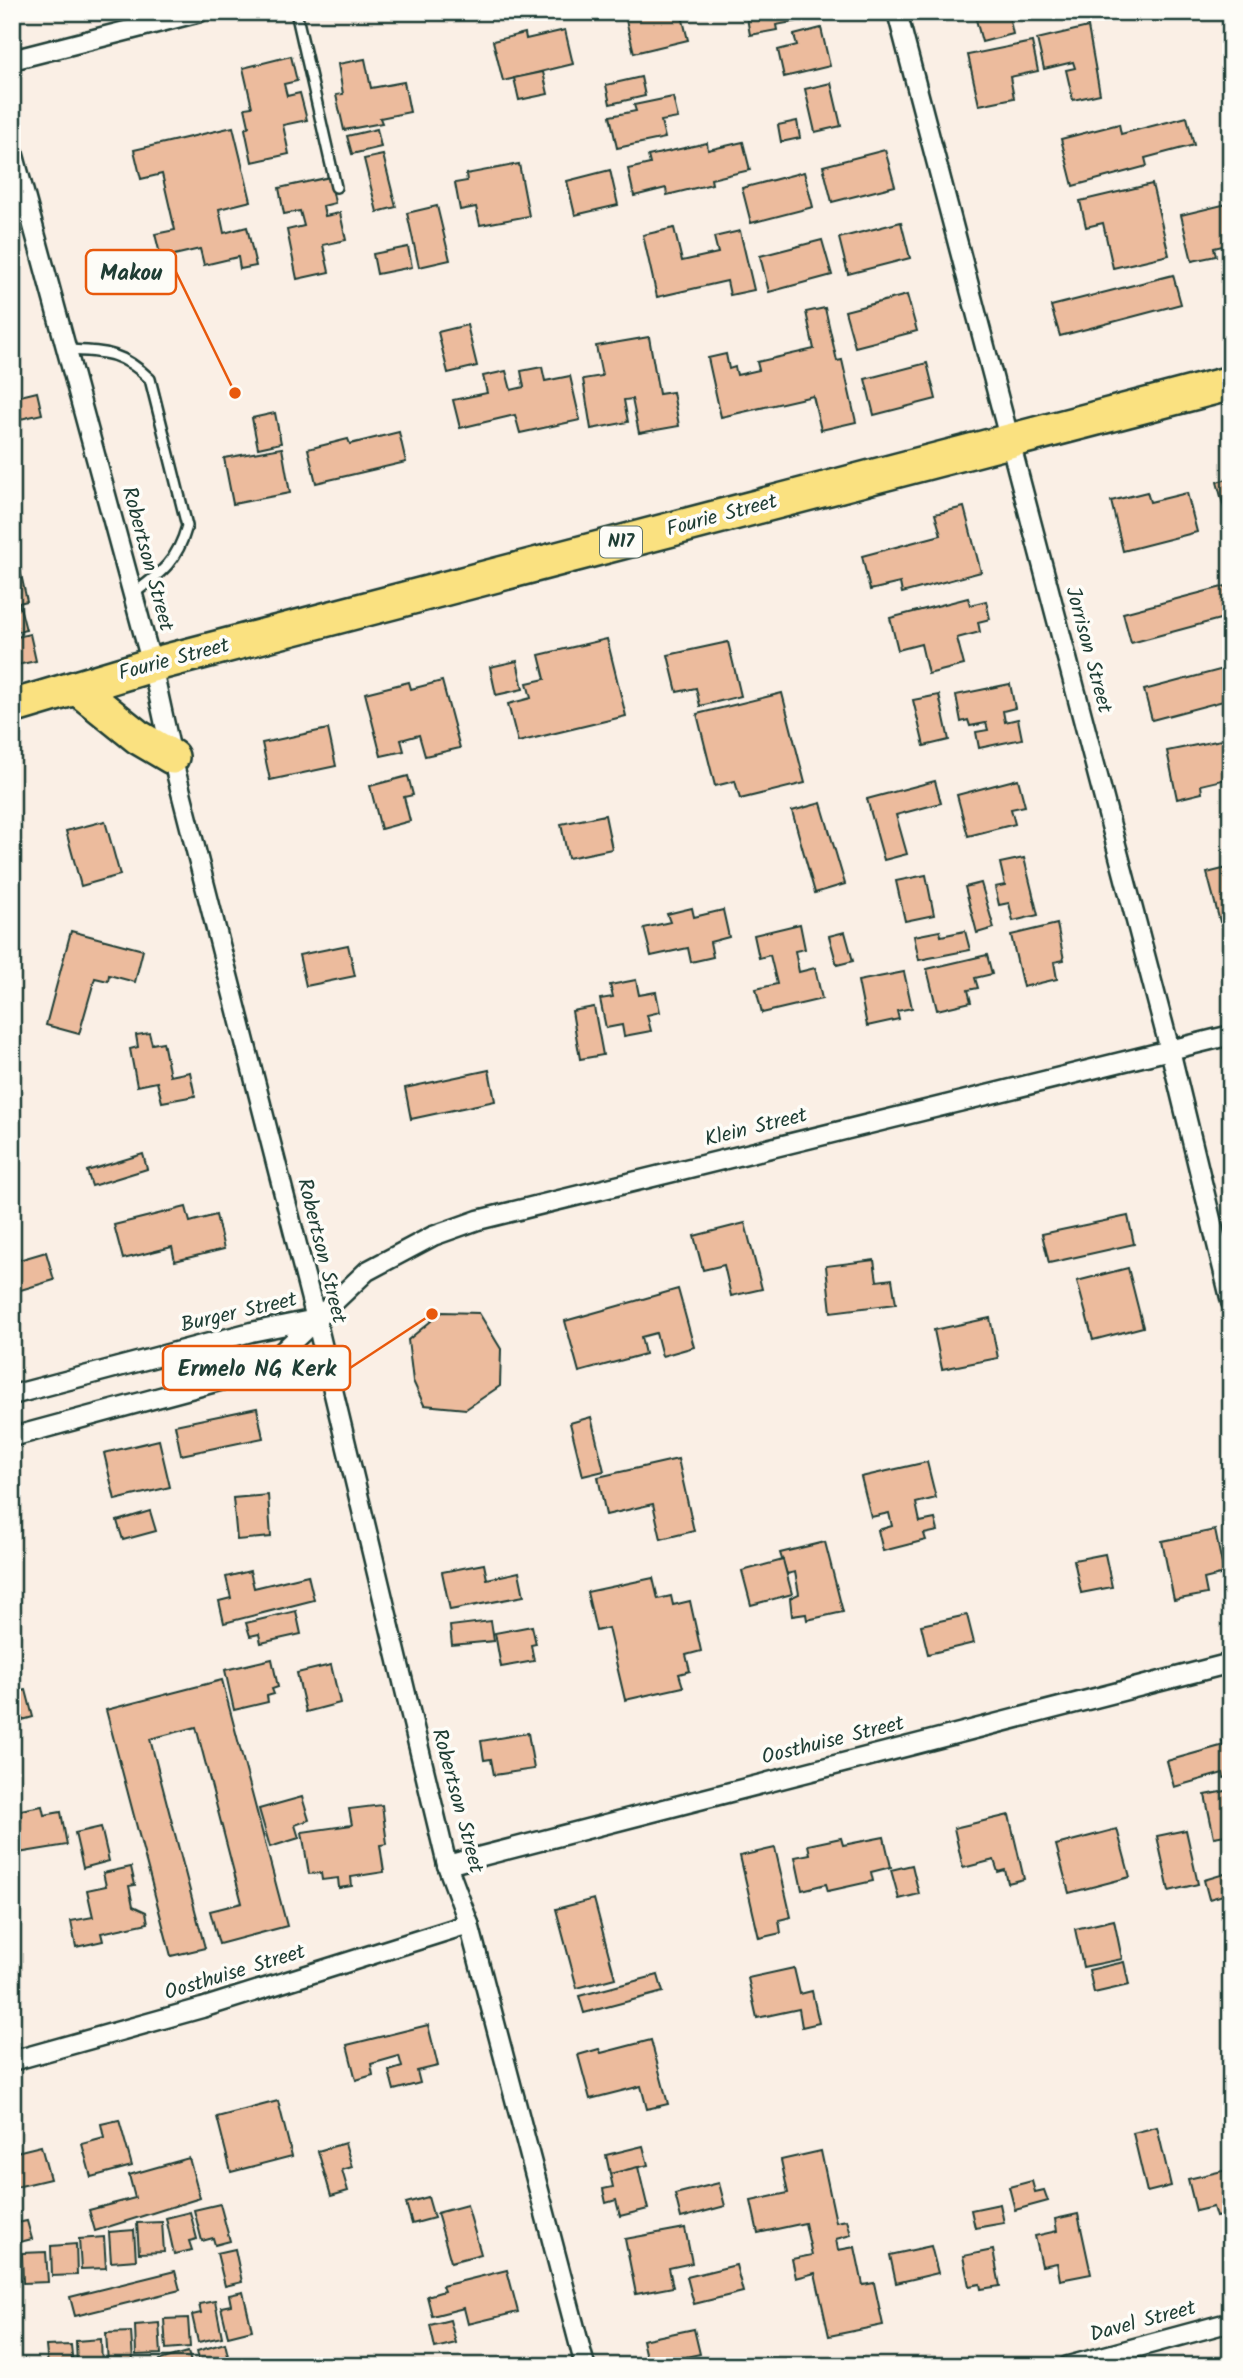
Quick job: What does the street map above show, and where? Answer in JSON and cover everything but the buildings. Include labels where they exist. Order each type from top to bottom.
[{"type":"highway","name":"Fourie Street","points":[[12,707],[152,665],[1231,383]]},
{"type":"highway","points":[[77,688],[138,737],[172,758]]},
{"type":"street","points":[[12,60],[200,12]]},
{"type":"street","name":"Jorrison Street","points":[[897,12],[1170,1050],[1231,1301]]},
{"type":"street","name":"Robertson Street","points":[[12,148],[152,665],[172,758],[316,1319],[447,1865],[469,1924],[585,2366]]},
{"type":"street","name":"Klein Street","points":[[316,1319],[351,1283],[395,1254],[478,1220],[1231,1035]]},
{"type":"street","name":"Burger Street","points":[[12,1395],[251,1332],[316,1319]]},
{"type":"street","name":"Burger Street","points":[[12,1437],[264,1369],[316,1319]]},
{"type":"street","name":"Oosthuise Street","points":[[447,1865],[1231,1663]]},
{"type":"street","name":"Oosthuise Street","points":[[12,2061],[202,2008],[469,1924]]},
{"type":"street","name":"Davel Street","points":[[1068,2366],[1231,2322]]},
{"type":"lane","points":[[296,12],[337,187]]},
{"type":"lane","points":[[67,350],[115,353],[136,365],[150,380],[187,526],[181,549],[163,572],[133,594]]},
{"type":"place","name":"Makou","points":[[235,393]]},
{"type":"place","name":"Ermelo NG Kerk","points":[[432,1314]]}]
